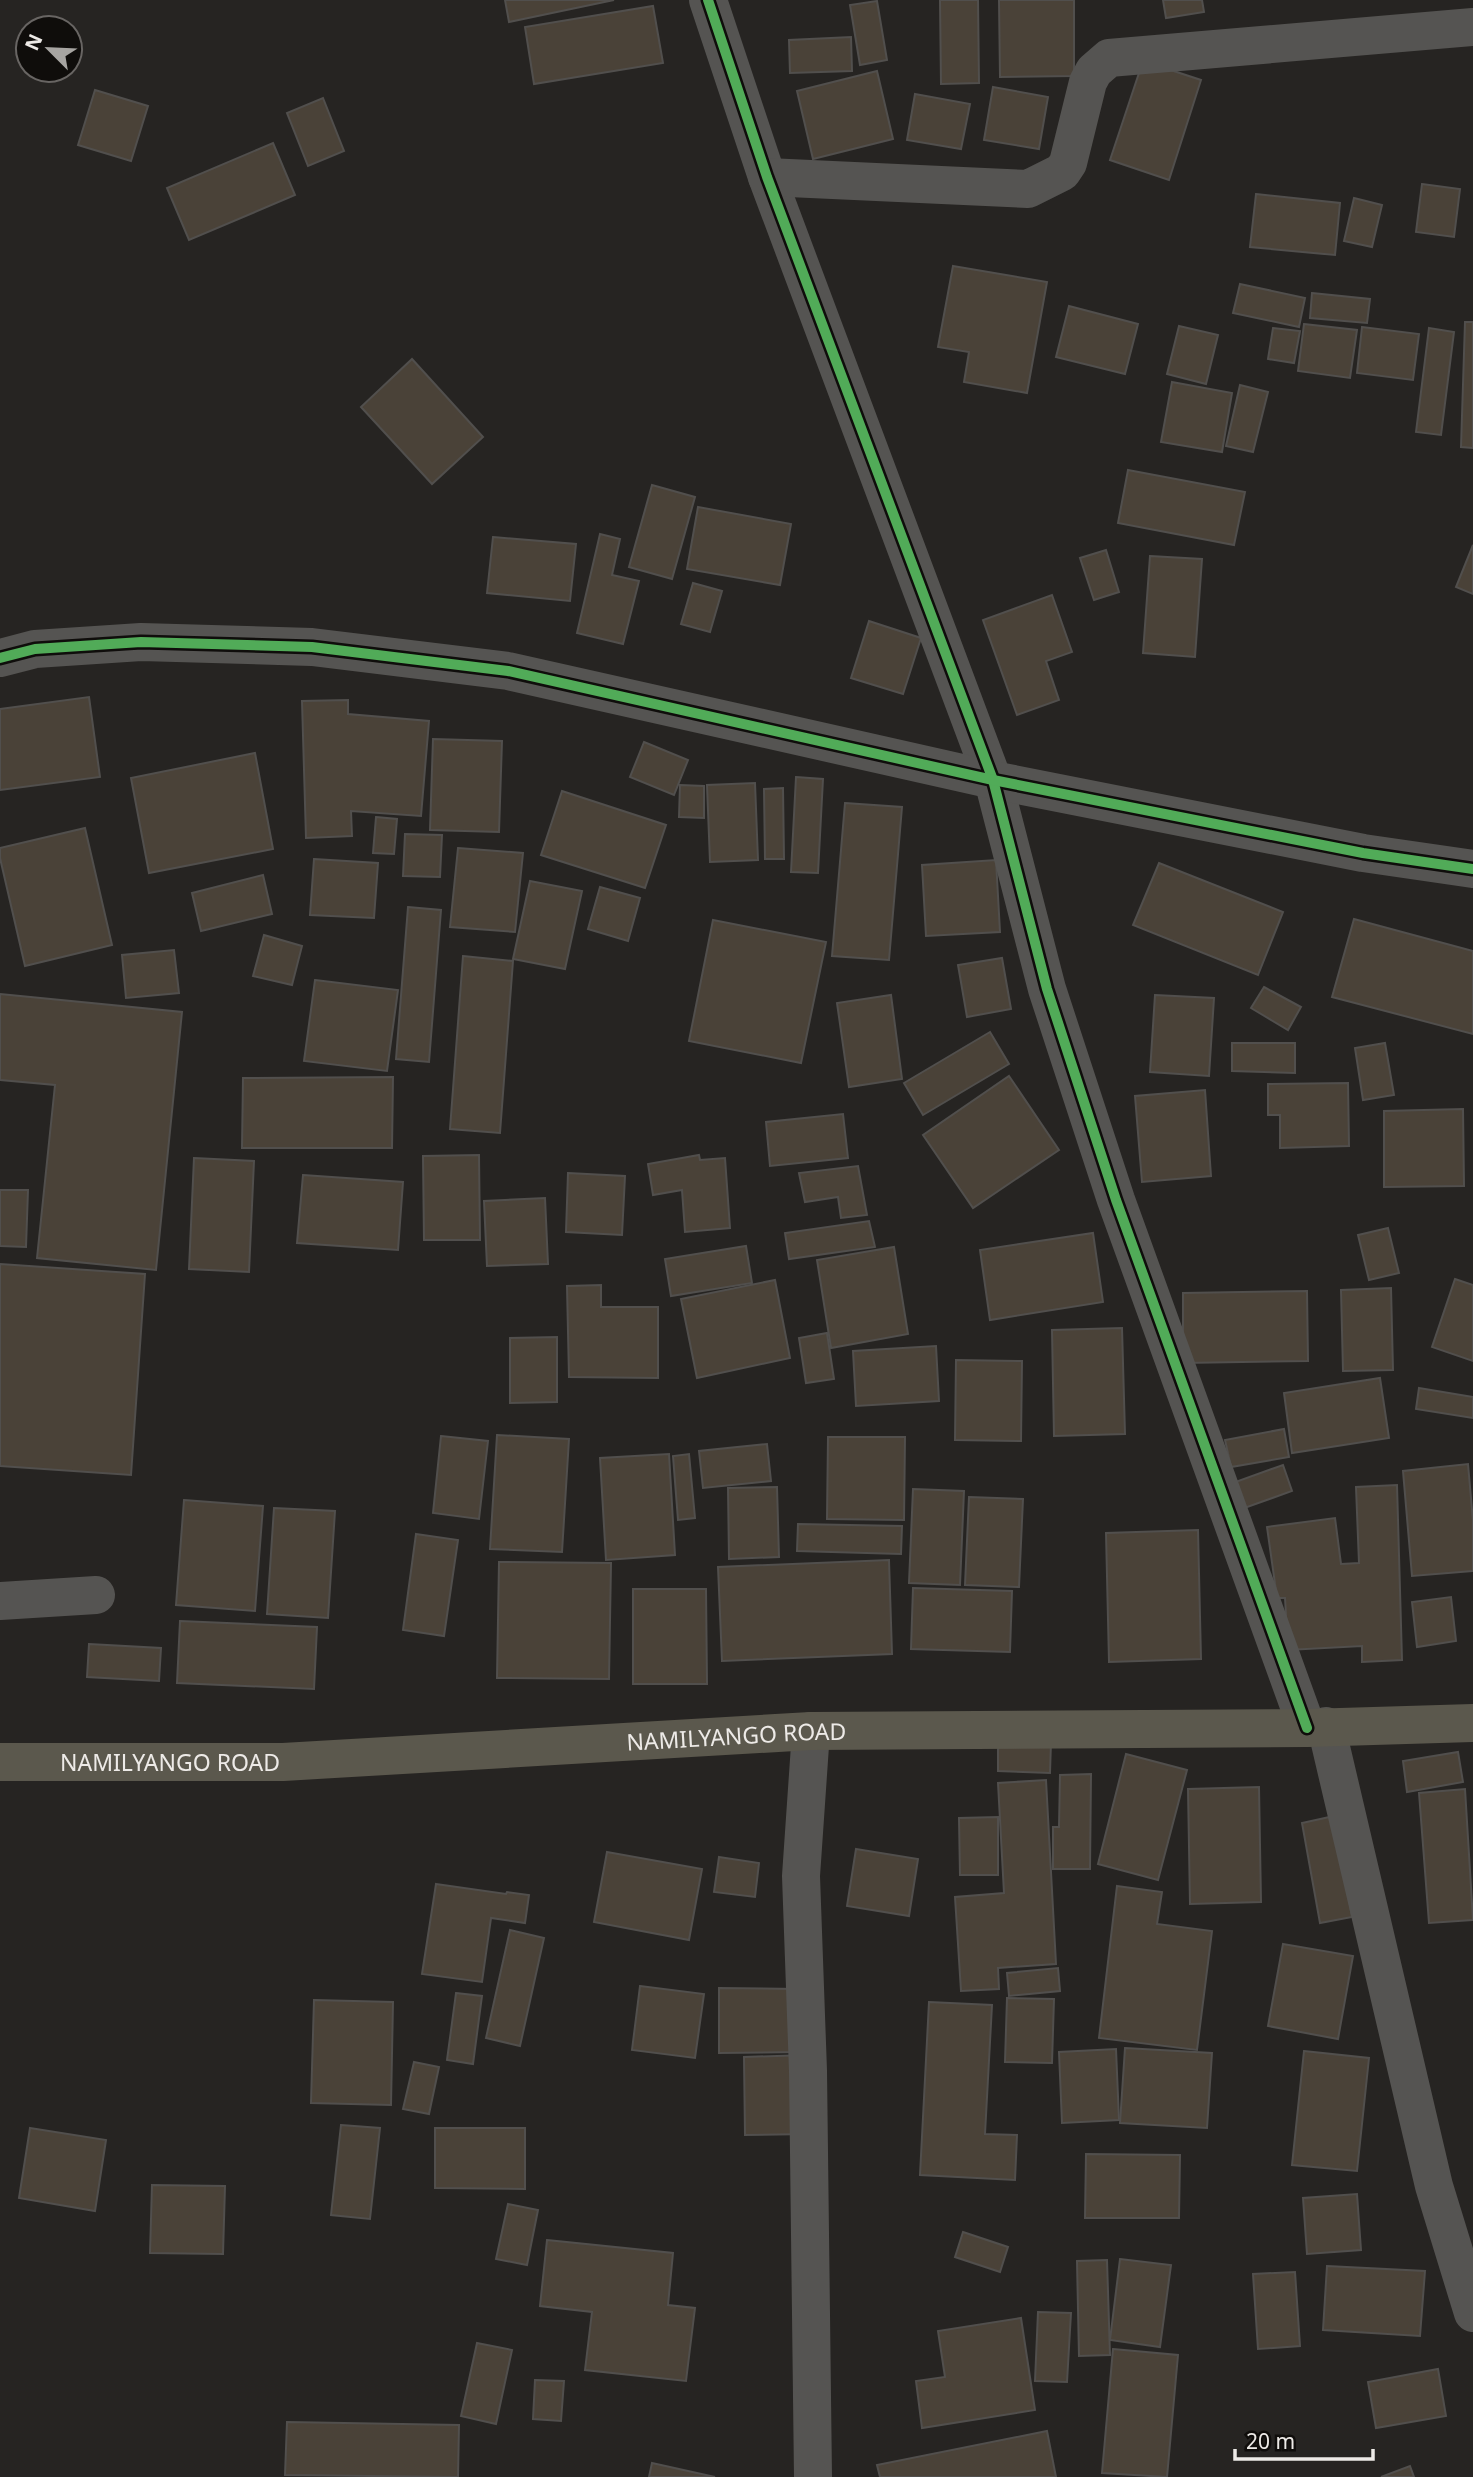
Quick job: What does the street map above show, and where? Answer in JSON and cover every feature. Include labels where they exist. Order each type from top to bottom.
[{"type":"main road","name":"NAMILYANGO ROAD","points":[[0,1762],[283,1762],[811,1731],[1317,1727],[1473,1723]]},
{"type":"street","points":[[708,0],[767,177],[993,780],[1047,989],[1116,1200],[1317,1727],[1434,2186],[1473,2313]]},
{"type":"street","points":[[767,177],[1028,189],[1062,172],[1068,163],[1088,82],[1094,71],[1108,58],[1473,27]]},
{"type":"street","points":[[0,658],[35,649],[141,642],[312,648],[508,671],[993,780],[1363,853],[1473,869]]},
{"type":"street","points":[[0,1601],[96,1595]]},
{"type":"street","points":[[811,1731],[801,1876],[808,2071],[813,2477]]},
{"type":"building","points":[[505,0],[614,0],[509,22]]},
{"type":"building","points":[[940,0],[978,0],[979,83],[941,84]]},
{"type":"building","points":[[999,0],[1074,0],[1074,76],[1000,77]]},
{"type":"building","points":[[1163,0],[1202,0],[1204,12],[1166,18]]},
{"type":"building","points":[[877,1],[887,60],[860,65],[850,5]]},
{"type":"building","points":[[653,6],[663,63],[534,84],[525,27]]},
{"type":"building","points":[[851,37],[852,71],[790,73],[789,40]]},
{"type":"building","points":[[1143,61],[1201,80],[1169,180],[1110,160]]},
{"type":"building","points":[[877,71],[893,139],[813,159],[797,91]]},
{"type":"building","points":[[993,87],[1048,97],[1039,149],[984,140]]},
{"type":"building","points":[[95,90],[148,106],[131,161],[78,145]]},
{"type":"building","points":[[915,94],[970,104],[961,149],[907,140]]},
{"type":"building","points":[[323,98],[344,151],[308,166],[287,113]]},
{"type":"building","points":[[273,143],[295,195],[189,240],[167,188]]},
{"type":"building","points":[[1422,184],[1460,189],[1454,237],[1416,232]]},
{"type":"building","points":[[1256,194],[1340,203],[1335,255],[1250,247]]},
{"type":"building","points":[[1354,198],[1382,205],[1372,247],[1344,241]]},
{"type":"building","points":[[953,266],[1047,282],[1027,393],[964,382],[969,352],[938,347]]},
{"type":"building","points":[[1240,284],[1305,298],[1299,327],[1233,313]]},
{"type":"building","points":[[1312,293],[1370,299],[1367,323],[1310,318]]},
{"type":"building","points":[[1069,306],[1138,324],[1125,374],[1056,357]]},
{"type":"building","points":[[1465,322],[1473,322],[1473,448],[1461,447]]},
{"type":"building","points":[[1304,324],[1357,330],[1350,378],[1298,371]]},
{"type":"building","points":[[1179,326],[1218,335],[1206,384],[1167,374]]},
{"type":"building","points":[[1362,327],[1419,334],[1413,380],[1357,373]]},
{"type":"building","points":[[1273,328],[1300,331],[1294,363],[1268,359]]},
{"type":"building","points":[[1429,328],[1454,332],[1441,435],[1416,432]]},
{"type":"building","points":[[412,359],[483,437],[432,484],[361,407]]},
{"type":"building","points":[[1172,382],[1232,393],[1222,452],[1161,442]]},
{"type":"building","points":[[1240,385],[1268,392],[1253,452],[1226,446]]},
{"type":"building","points":[[1128,470],[1245,492],[1234,545],[1118,523]]},
{"type":"building","points":[[652,485],[695,497],[672,579],[629,567]]},
{"type":"building","points":[[698,507],[791,524],[780,585],[687,569]]},
{"type":"building","points":[[600,534],[620,539],[612,575],[639,581],[623,644],[577,633]]},
{"type":"building","points":[[493,537],[576,544],[570,601],[487,593]]},
{"type":"building","points":[[1473,545],[1473,594],[1456,587]]},
{"type":"building","points":[[1106,550],[1119,592],[1094,600],[1080,558]]},
{"type":"building","points":[[1150,556],[1202,559],[1195,657],[1143,653]]},
{"type":"building","points":[[693,583],[722,591],[710,632],[681,624]]},
{"type":"building","points":[[1052,595],[1072,652],[1046,661],[1059,700],[1017,715],[983,620]]},
{"type":"building","points":[[869,621],[921,638],[903,694],[851,678]]},
{"type":"building","points":[[89,697],[100,777],[0,790],[0,709]]},
{"type":"building","points":[[348,700],[348,714],[429,721],[421,816],[351,811],[352,836],[306,838],[302,701]]},
{"type":"building","points":[[433,739],[502,741],[499,832],[430,830]]},
{"type":"building","points":[[644,742],[688,760],[674,795],[630,777]]},
{"type":"building","points":[[255,753],[273,849],[149,873],[131,778]]},
{"type":"building","points":[[796,777],[823,779],[818,873],[791,872]]},
{"type":"building","points":[[755,783],[758,860],[710,862],[707,785]]},
{"type":"building","points":[[680,785],[704,786],[704,818],[679,817]]},
{"type":"building","points":[[783,788],[784,859],[765,859],[764,789]]},
{"type":"building","points":[[562,791],[666,825],[645,888],[541,855]]},
{"type":"building","points":[[845,803],[902,807],[889,960],[832,956]]},
{"type":"building","points":[[376,817],[397,819],[394,854],[373,853]]},
{"type":"building","points":[[85,828],[112,945],[25,966],[0,848]]},
{"type":"building","points":[[405,834],[442,835],[440,877],[403,876]]},
{"type":"building","points":[[458,848],[523,853],[515,932],[450,927]]},
{"type":"building","points":[[314,859],[378,863],[374,918],[310,915]]},
{"type":"building","points":[[996,860],[1000,932],[926,936],[922,865]]},
{"type":"building","points":[[1159,863],[1283,912],[1258,975],[1133,925]]},
{"type":"building","points":[[263,875],[272,914],[201,931],[192,893]]},
{"type":"building","points":[[530,881],[582,891],[565,969],[513,959]]},
{"type":"building","points":[[600,887],[640,898],[628,941],[588,929]]},
{"type":"building","points":[[408,907],[441,910],[429,1062],[396,1059]]},
{"type":"building","points":[[1354,919],[1473,951],[1473,1034],[1332,997]]},
{"type":"building","points":[[713,920],[826,942],[801,1063],[689,1041]]},
{"type":"building","points":[[264,935],[302,946],[292,985],[253,976]]},
{"type":"building","points":[[174,950],[179,993],[126,998],[122,955]]},
{"type":"building","points":[[463,956],[513,961],[500,1133],[450,1129]]},
{"type":"building","points":[[1002,958],[1011,1009],[967,1017],[958,965]]},
{"type":"building","points":[[315,980],[398,990],[387,1071],[304,1061]]},
{"type":"building","points":[[1264,987],[1301,1007],[1288,1030],[1251,1008]]},
{"type":"building","points":[[0,994],[182,1012],[156,1270],[37,1258],[55,1085],[0,1080]]},
{"type":"building","points":[[891,995],[902,1079],[849,1087],[837,1003]]},
{"type":"building","points":[[1155,995],[1214,998],[1209,1076],[1150,1072]]},
{"type":"building","points":[[990,1032],[1009,1064],[923,1115],[904,1083]]},
{"type":"building","points":[[1232,1043],[1295,1043],[1295,1073],[1232,1071]]},
{"type":"building","points":[[1385,1043],[1394,1095],[1363,1100],[1355,1048]]},
{"type":"building","points":[[1009,1076],[1059,1150],[973,1208],[923,1135]]},
{"type":"building","points":[[393,1077],[392,1148],[242,1148],[243,1078]]},
{"type":"building","points":[[1348,1083],[1349,1146],[1280,1148],[1280,1115],[1268,1115],[1268,1084]]},
{"type":"building","points":[[1205,1090],[1211,1176],[1142,1182],[1135,1096]]},
{"type":"building","points":[[1463,1109],[1464,1186],[1384,1187],[1384,1111]]},
{"type":"building","points":[[843,1114],[848,1158],[770,1166],[766,1122]]},
{"type":"building","points":[[479,1155],[480,1240],[424,1240],[423,1156]]},
{"type":"building","points":[[699,1155],[700,1160],[725,1158],[730,1228],[685,1232],[682,1190],[653,1195],[648,1164]]},
{"type":"building","points":[[194,1158],[254,1161],[249,1272],[189,1269]]},
{"type":"building","points":[[858,1166],[867,1215],[841,1218],[838,1197],[805,1202],[799,1173]]},
{"type":"building","points":[[568,1173],[625,1176],[622,1235],[566,1232]]},
{"type":"building","points":[[303,1175],[403,1182],[398,1250],[297,1243]]},
{"type":"building","points":[[0,1190],[28,1190],[26,1247],[0,1246]]},
{"type":"building","points":[[545,1198],[548,1264],[487,1266],[484,1201]]},
{"type":"building","points":[[869,1221],[875,1247],[789,1259],[785,1233]]},
{"type":"building","points":[[1388,1228],[1399,1273],[1369,1280],[1358,1235]]},
{"type":"building","points":[[1093,1233],[1103,1302],[990,1320],[980,1250]]},
{"type":"building","points":[[746,1246],[752,1283],[671,1296],[665,1259]]},
{"type":"building","points":[[894,1247],[908,1334],[831,1348],[817,1260]]},
{"type":"building","points":[[0,1264],[145,1274],[131,1475],[0,1466]]},
{"type":"building","points":[[1455,1279],[1473,1285],[1473,1361],[1432,1347]]},
{"type":"building","points":[[775,1280],[790,1358],[697,1378],[681,1299]]},
{"type":"building","points":[[601,1285],[601,1307],[658,1307],[658,1378],[569,1377],[567,1286]]},
{"type":"building","points":[[1391,1288],[1393,1370],[1343,1371],[1341,1290]]},
{"type":"building","points":[[1307,1291],[1308,1361],[1183,1363],[1183,1293]]},
{"type":"building","points":[[1122,1328],[1125,1434],[1054,1436],[1052,1330]]},
{"type":"building","points":[[827,1333],[834,1379],[806,1383],[799,1338]]},
{"type":"building","points":[[557,1337],[557,1402],[510,1403],[510,1338]]},
{"type":"building","points":[[936,1346],[939,1401],[856,1406],[853,1351]]},
{"type":"building","points":[[956,1360],[1022,1361],[1021,1441],[955,1440]]},
{"type":"building","points":[[1380,1378],[1389,1438],[1292,1453],[1284,1393]]},
{"type":"building","points":[[1419,1388],[1473,1397],[1473,1418],[1416,1409]]},
{"type":"building","points":[[1284,1429],[1289,1457],[1231,1467],[1225,1440]]},
{"type":"building","points":[[497,1435],[569,1439],[562,1552],[490,1549]]},
{"type":"building","points":[[441,1436],[488,1441],[479,1519],[433,1513]]},
{"type":"building","points":[[828,1437],[905,1437],[904,1520],[827,1519]]},
{"type":"building","points":[[767,1444],[771,1481],[703,1488],[699,1451]]},
{"type":"building","points":[[669,1454],[675,1555],[606,1560],[600,1458]]},
{"type":"building","points":[[689,1454],[695,1518],[678,1520],[673,1456]]},
{"type":"building","points":[[1468,1464],[1473,1521],[1473,1571],[1412,1576],[1403,1471]]},
{"type":"building","points":[[1283,1465],[1292,1491],[1236,1511],[1227,1485]]},
{"type":"building","points":[[1397,1485],[1402,1660],[1362,1662],[1362,1646],[1288,1650],[1285,1598],[1277,1598],[1267,1527],[1335,1518],[1341,1564],[1359,1563],[1356,1487]]},
{"type":"building","points":[[777,1487],[779,1557],[729,1559],[728,1488]]},
{"type":"building","points":[[913,1489],[964,1491],[960,1585],[909,1583]]},
{"type":"building","points":[[969,1497],[1023,1499],[1019,1587],[965,1585]]},
{"type":"building","points":[[184,1500],[263,1506],[255,1611],[176,1605]]},
{"type":"building","points":[[274,1508],[335,1511],[328,1618],[267,1614]]},
{"type":"building","points":[[798,1524],[902,1526],[901,1554],[797,1551]]},
{"type":"building","points":[[1198,1530],[1201,1659],[1109,1662],[1106,1533]]},
{"type":"building","points":[[416,1534],[458,1540],[444,1636],[403,1630]]},
{"type":"building","points":[[889,1560],[892,1654],[722,1661],[718,1567]]},
{"type":"building","points":[[499,1562],[611,1563],[609,1679],[497,1678]]},
{"type":"building","points":[[913,1588],[1012,1591],[1010,1652],[911,1649]]},
{"type":"building","points":[[633,1589],[706,1589],[707,1684],[633,1684]]},
{"type":"building","points":[[1451,1597],[1456,1641],[1417,1647],[1412,1602]]},
{"type":"building","points":[[180,1621],[317,1627],[314,1689],[177,1683]]},
{"type":"building","points":[[89,1644],[161,1648],[159,1681],[87,1677]]},
{"type":"building","points":[[998,1741],[1051,1742],[1050,1773],[998,1771]]},
{"type":"building","points":[[1458,1752],[1463,1782],[1407,1792],[1403,1761]]},
{"type":"building","points":[[1126,1754],[1187,1770],[1158,1880],[1098,1864]]},
{"type":"building","points":[[1091,1774],[1090,1869],[1053,1869],[1053,1827],[1059,1827],[1060,1775]]},
{"type":"building","points":[[1046,1780],[1056,1964],[998,1968],[999,1989],[961,1991],[955,1897],[1004,1893],[998,1783]]},
{"type":"building","points":[[1259,1787],[1261,1902],[1190,1904],[1188,1789]]},
{"type":"building","points":[[1465,1789],[1473,1920],[1429,1923],[1419,1793]]},
{"type":"building","points":[[1334,1816],[1352,1917],[1320,1923],[1302,1823]]},
{"type":"building","points":[[998,1817],[998,1875],[960,1875],[959,1818]]},
{"type":"building","points":[[856,1849],[918,1859],[909,1916],[847,1906]]},
{"type":"building","points":[[607,1852],[702,1869],[689,1940],[594,1922]]},
{"type":"building","points":[[719,1857],[759,1863],[755,1897],[714,1892]]},
{"type":"building","points":[[436,1884],[529,1895],[525,1923],[491,1918],[482,1982],[422,1974]]},
{"type":"building","points":[[1117,1886],[1162,1892],[1157,1924],[1212,1931],[1197,2050],[1099,2038]]},
{"type":"building","points":[[510,1930],[544,1938],[520,2046],[486,2038]]},
{"type":"building","points":[[1283,1944],[1353,1956],[1338,2039],[1268,2026]]},
{"type":"building","points":[[1058,1968],[1060,1991],[1009,1996],[1007,1973]]},
{"type":"building","points":[[640,1986],[704,1994],[695,2058],[632,2050]]},
{"type":"building","points":[[719,1988],[799,1989],[799,2052],[719,2053]]},
{"type":"building","points":[[456,1993],[482,1996],[473,2064],[447,2060]]},
{"type":"building","points":[[1007,1998],[1054,1999],[1052,2063],[1005,2062]]},
{"type":"building","points":[[314,2000],[393,2002],[391,2105],[311,2103]]},
{"type":"building","points":[[929,2002],[992,2005],[985,2134],[1017,2135],[1015,2180],[920,2175]]},
{"type":"building","points":[[1125,2048],[1212,2053],[1207,2128],[1120,2123]]},
{"type":"building","points":[[1116,2049],[1119,2120],[1062,2123],[1059,2052]]},
{"type":"building","points":[[1304,2051],[1369,2058],[1357,2171],[1292,2165]]},
{"type":"building","points":[[806,2055],[808,2134],[745,2135],[744,2057]]},
{"type":"building","points":[[414,2062],[439,2067],[429,2114],[403,2109]]},
{"type":"building","points":[[341,2125],[380,2128],[370,2219],[331,2215]]},
{"type":"building","points":[[30,2128],[106,2140],[95,2211],[19,2198]]},
{"type":"building","points":[[435,2128],[525,2128],[525,2189],[435,2188]]},
{"type":"building","points":[[1086,2154],[1180,2155],[1179,2218],[1085,2218]]},
{"type":"building","points":[[152,2185],[225,2186],[223,2254],[150,2253]]},
{"type":"building","points":[[1357,2194],[1361,2250],[1307,2254],[1303,2198]]},
{"type":"building","points":[[508,2204],[538,2210],[527,2265],[496,2259]]},
{"type":"building","points":[[963,2232],[1008,2247],[1000,2272],[955,2257]]},
{"type":"building","points":[[547,2240],[673,2253],[668,2305],[695,2308],[686,2381],[585,2370],[592,2312],[540,2306]]},
{"type":"building","points":[[1120,2259],[1171,2265],[1160,2347],[1110,2340]]},
{"type":"building","points":[[1107,2260],[1110,2355],[1079,2356],[1077,2261]]},
{"type":"building","points":[[1327,2266],[1425,2271],[1420,2336],[1323,2330]]},
{"type":"building","points":[[1295,2272],[1300,2346],[1258,2349],[1253,2274]]},
{"type":"building","points":[[1038,2312],[1071,2313],[1067,2382],[1035,2381]]},
{"type":"building","points":[[1021,2318],[1035,2410],[922,2428],[916,2381],[945,2377],[938,2331]]},
{"type":"building","points":[[477,2343],[512,2350],[496,2424],[461,2416]]},
{"type":"building","points":[[1113,2349],[1178,2355],[1167,2477],[1102,2473]]},
{"type":"building","points":[[1438,2369],[1446,2416],[1376,2428],[1368,2382]]},
{"type":"building","points":[[535,2380],[564,2381],[561,2421],[533,2419]]},
{"type":"building","points":[[287,2422],[459,2425],[458,2477],[285,2475]]},
{"type":"building","points":[[1047,2431],[1056,2477],[880,2477],[877,2465]]},
{"type":"building","points":[[652,2463],[715,2477],[649,2477]]},
{"type":"building","points":[[1410,2466],[1414,2477],[1381,2477]]},
{"type":"cycle path","points":[[708,0],[767,177],[993,780],[1047,989],[1116,1200],[1307,1728]]},
{"type":"cycle path","points":[[0,658],[35,649],[141,642],[312,647],[508,671],[993,780],[1363,853],[1473,869]]}]
